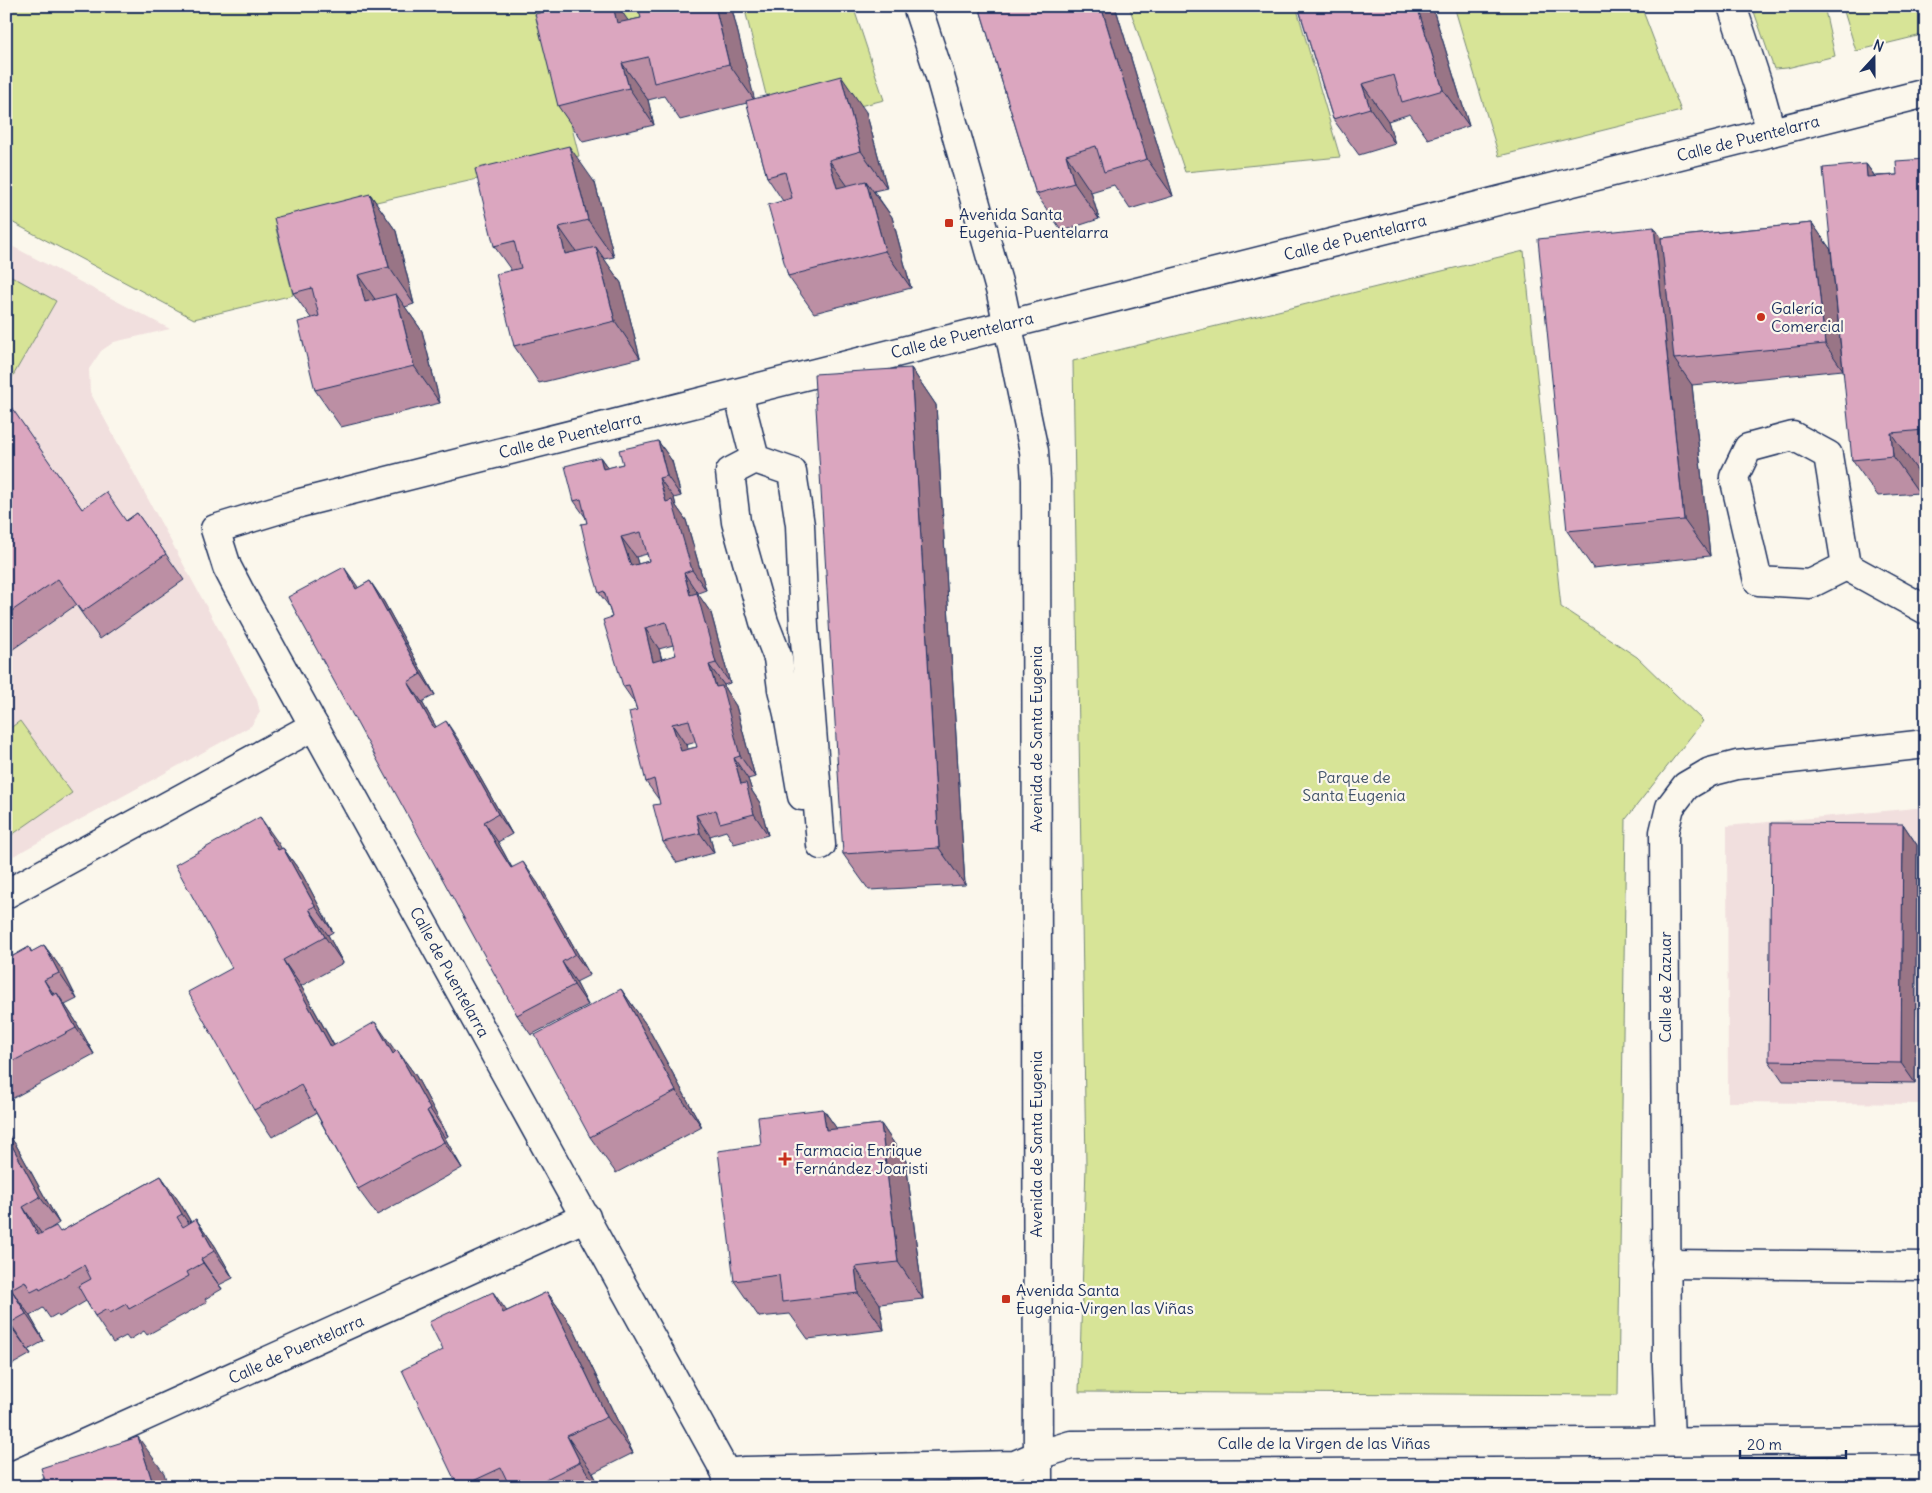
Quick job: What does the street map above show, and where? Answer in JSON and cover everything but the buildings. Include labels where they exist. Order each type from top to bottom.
[{"type":"street","name":"Avenida de Santa Eugenia","points":[[917,6],[939,73],[976,200],[1008,323],[1034,451],[1036,480],[1038,1487]]},
{"type":"street","points":[[1732,6],[1771,132]]},
{"type":"street","name":"Calle de Puentelarra","points":[[727,1480],[586,1217],[227,566],[215,529],[300,502],[1926,93]]},
{"type":"street","points":[[738,393],[755,459]]},
{"type":"street","points":[[1793,436],[1828,454],[1846,566],[1810,584],[1758,581],[1734,478],[1748,448],[1793,436]]},
{"type":"street","points":[[755,459],[792,472],[800,525],[815,844],[778,658],[764,622],[736,522],[730,472],[755,459]]},
{"type":"street","points":[[1846,566],[1926,610]]},
{"type":"street","points":[[6,894],[314,726]]},
{"type":"street","name":"Calle de Zazuar","points":[[1670,1440],[1666,1264],[1664,832],[1670,807],[1686,786],[1710,772],[1737,765],[1926,744]]},
{"type":"street","name":"Calle de Puentelarra","points":[[6,1479],[586,1217]]},
{"type":"street","points":[[1666,1264],[1926,1266]]},
{"type":"street","name":"Calle de la Virgen de las Viñas","points":[[727,1480],[745,1471],[1016,1465],[1038,1454],[1071,1445],[1087,1444],[1926,1440]]},
{"type":"shaded area","points":[[6,243],[170,329],[114,342],[101,351],[89,369],[90,392],[257,700],[260,712],[251,726],[6,860]]},
{"type":"shaded area","points":[[1926,807],[1926,1104],[1728,1102],[1727,826]]},
{"type":"green space","points":[[6,6],[699,6],[551,44],[579,156],[275,225],[293,295],[194,319],[6,219]]},
{"type":"green space","points":[[744,6],[853,6],[884,100],[774,127]]},
{"type":"green space","points":[[1129,6],[1296,6],[1340,157],[1185,172]]},
{"type":"green space","points":[[1454,6],[1641,6],[1681,111],[1499,156]]},
{"type":"green space","points":[[1752,6],[1824,6],[1835,56],[1787,68],[1774,69]]},
{"type":"green space","points":[[1849,6],[1926,6],[1926,34],[1856,51],[1843,8]]},
{"type":"green space","name":"Parque de Santa Eugenia","points":[[1524,251],[1561,607],[1637,657],[1703,721],[1626,819],[1618,1395],[1079,1392],[1086,1166],[1073,361]]},
{"type":"green space","points":[[6,273],[56,301],[6,388]]},
{"type":"green space","points":[[20,721],[72,793],[6,839],[6,731]]},
{"type":"place","name":"Avenida Santa Eugenia-Puentelarra","points":[[949,223]]},
{"type":"place","name":"Galería Comercial","points":[[1761,317]]},
{"type":"place","name":"Farmacia Enrique Fernández Joaristi","points":[[785,1159]]},
{"type":"place","name":"Avenida Santa Eugenia-Virgen las Viñas","points":[[1006,1299]]}]
